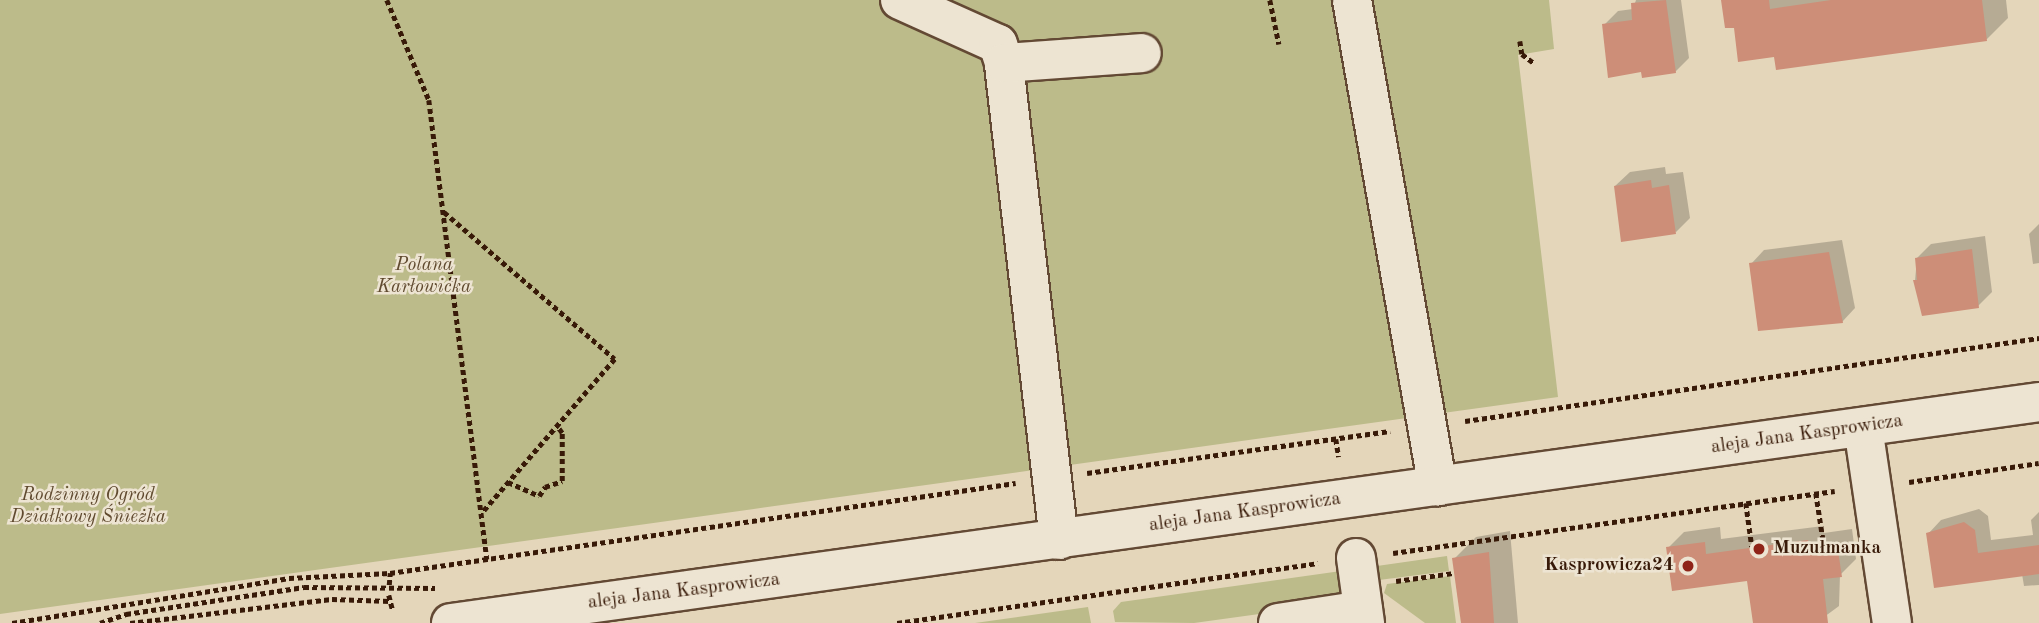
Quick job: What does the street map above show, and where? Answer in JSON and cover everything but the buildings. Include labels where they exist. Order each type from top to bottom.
[{"type":"street","points":[[901,0],[998,44],[1004,62],[1059,540]]},
{"type":"street","points":[[1352,0],[1438,486]]},
{"type":"street","points":[[1004,62],[1142,53]]},
{"type":"street","name":"aleja Jana Kasprowicza","points":[[458,622],[2039,402]]},
{"type":"street","points":[[1863,427],[1892,623]]},
{"type":"street","points":[[1284,623],[1361,594]]},
{"type":"path","points":[[387,0],[429,100],[487,559]]},
{"type":"path","points":[[1270,0],[1279,44]]},
{"type":"path","points":[[1520,41],[1522,54],[1534,63]]},
{"type":"path","points":[[443,212],[615,359],[481,513]]},
{"type":"path","points":[[508,482],[540,496],[550,484],[562,481],[562,433],[556,426]]},
{"type":"path","points":[[1336,439],[1339,457]]},
{"type":"path","points":[[1361,594],[1746,503],[2039,463]]},
{"type":"path","points":[[1816,494],[1824,545]]},
{"type":"path","points":[[1746,503],[1752,547]]},
{"type":"path","points":[[389,585],[390,573]]},
{"type":"path","points":[[897,623],[1361,594],[1454,573]]},
{"type":"path","points":[[100,623],[126,614],[304,587]]},
{"type":"path","points":[[130,623],[332,599],[390,598],[393,611]]},
{"type":"path","points":[[12,623],[122,604]]},
{"type":"green space","points":[[0,0],[1549,0],[1554,49],[1518,55],[1558,397],[0,614]]},
{"type":"green space","points":[[1447,556],[1449,571],[1379,580],[1377,566]]},
{"type":"green space","points":[[1341,571],[1346,602],[1194,623],[1115,622],[1113,611],[1121,602]]},
{"type":"green space","points":[[1450,576],[1456,623],[1425,623],[1384,593],[1387,584]]},
{"type":"green space","points":[[1088,607],[1091,623],[975,623]]},
{"type":"place","name":"Muzułmanka","points":[[1759,549]]},
{"type":"place","name":"Kasprowicza24","points":[[1688,566]]},
{"type":"park label","name":"Polana Karłowicka","points":[[424,277]]},
{"type":"park label","name":"Rodzinny Ogród Działkowy Śnieżka","points":[[88,507]]}]
